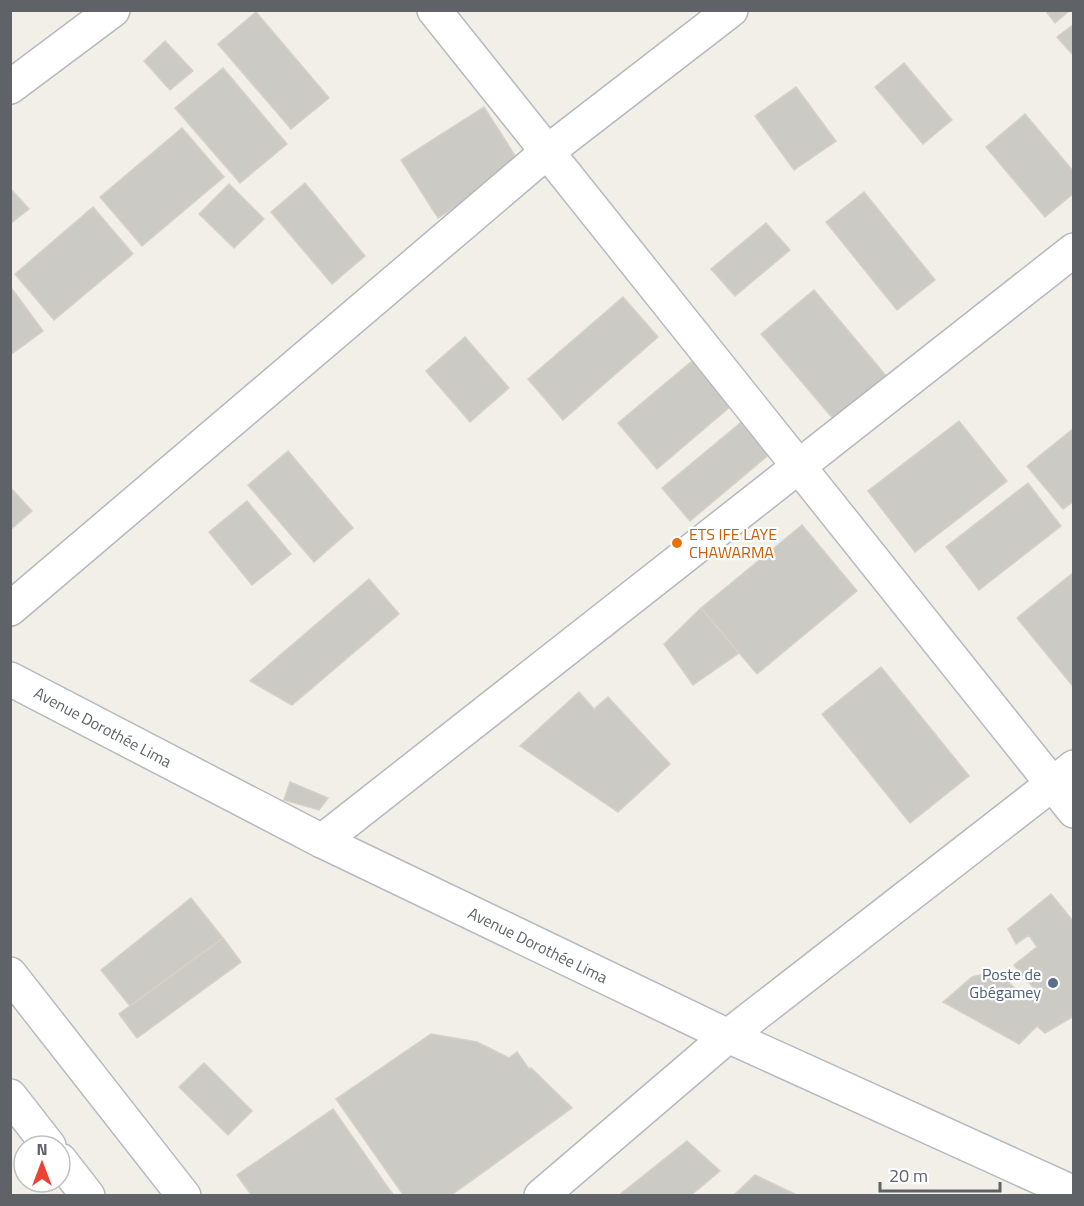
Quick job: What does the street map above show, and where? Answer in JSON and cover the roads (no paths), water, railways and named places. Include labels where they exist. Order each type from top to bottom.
[{"type":"street","points":[[10,87],[113,10]]},
{"type":"street","points":[[434,10],[798,466],[1063,775],[1074,811]]},
{"type":"street","points":[[10,609],[547,152],[731,10]]},
{"type":"street","points":[[322,841],[1074,250]]},
{"type":"street","name":"Avenue Dorothée Lima","points":[[10,679],[322,841],[728,1036],[1074,1193]]},
{"type":"street","points":[[542,1196],[728,1036],[1063,775]]},
{"type":"street","points":[[10,974],[184,1196]]},
{"type":"street","points":[[10,1096],[40,1134]]},
{"type":"street","points":[[72,1175],[88,1196]]},
{"type":"place","name":"ETS IFE LAYE CHAWARMA","points":[[677,543]]},
{"type":"place","name":"Poste de Gbégamey","points":[[1053,983]]}]
